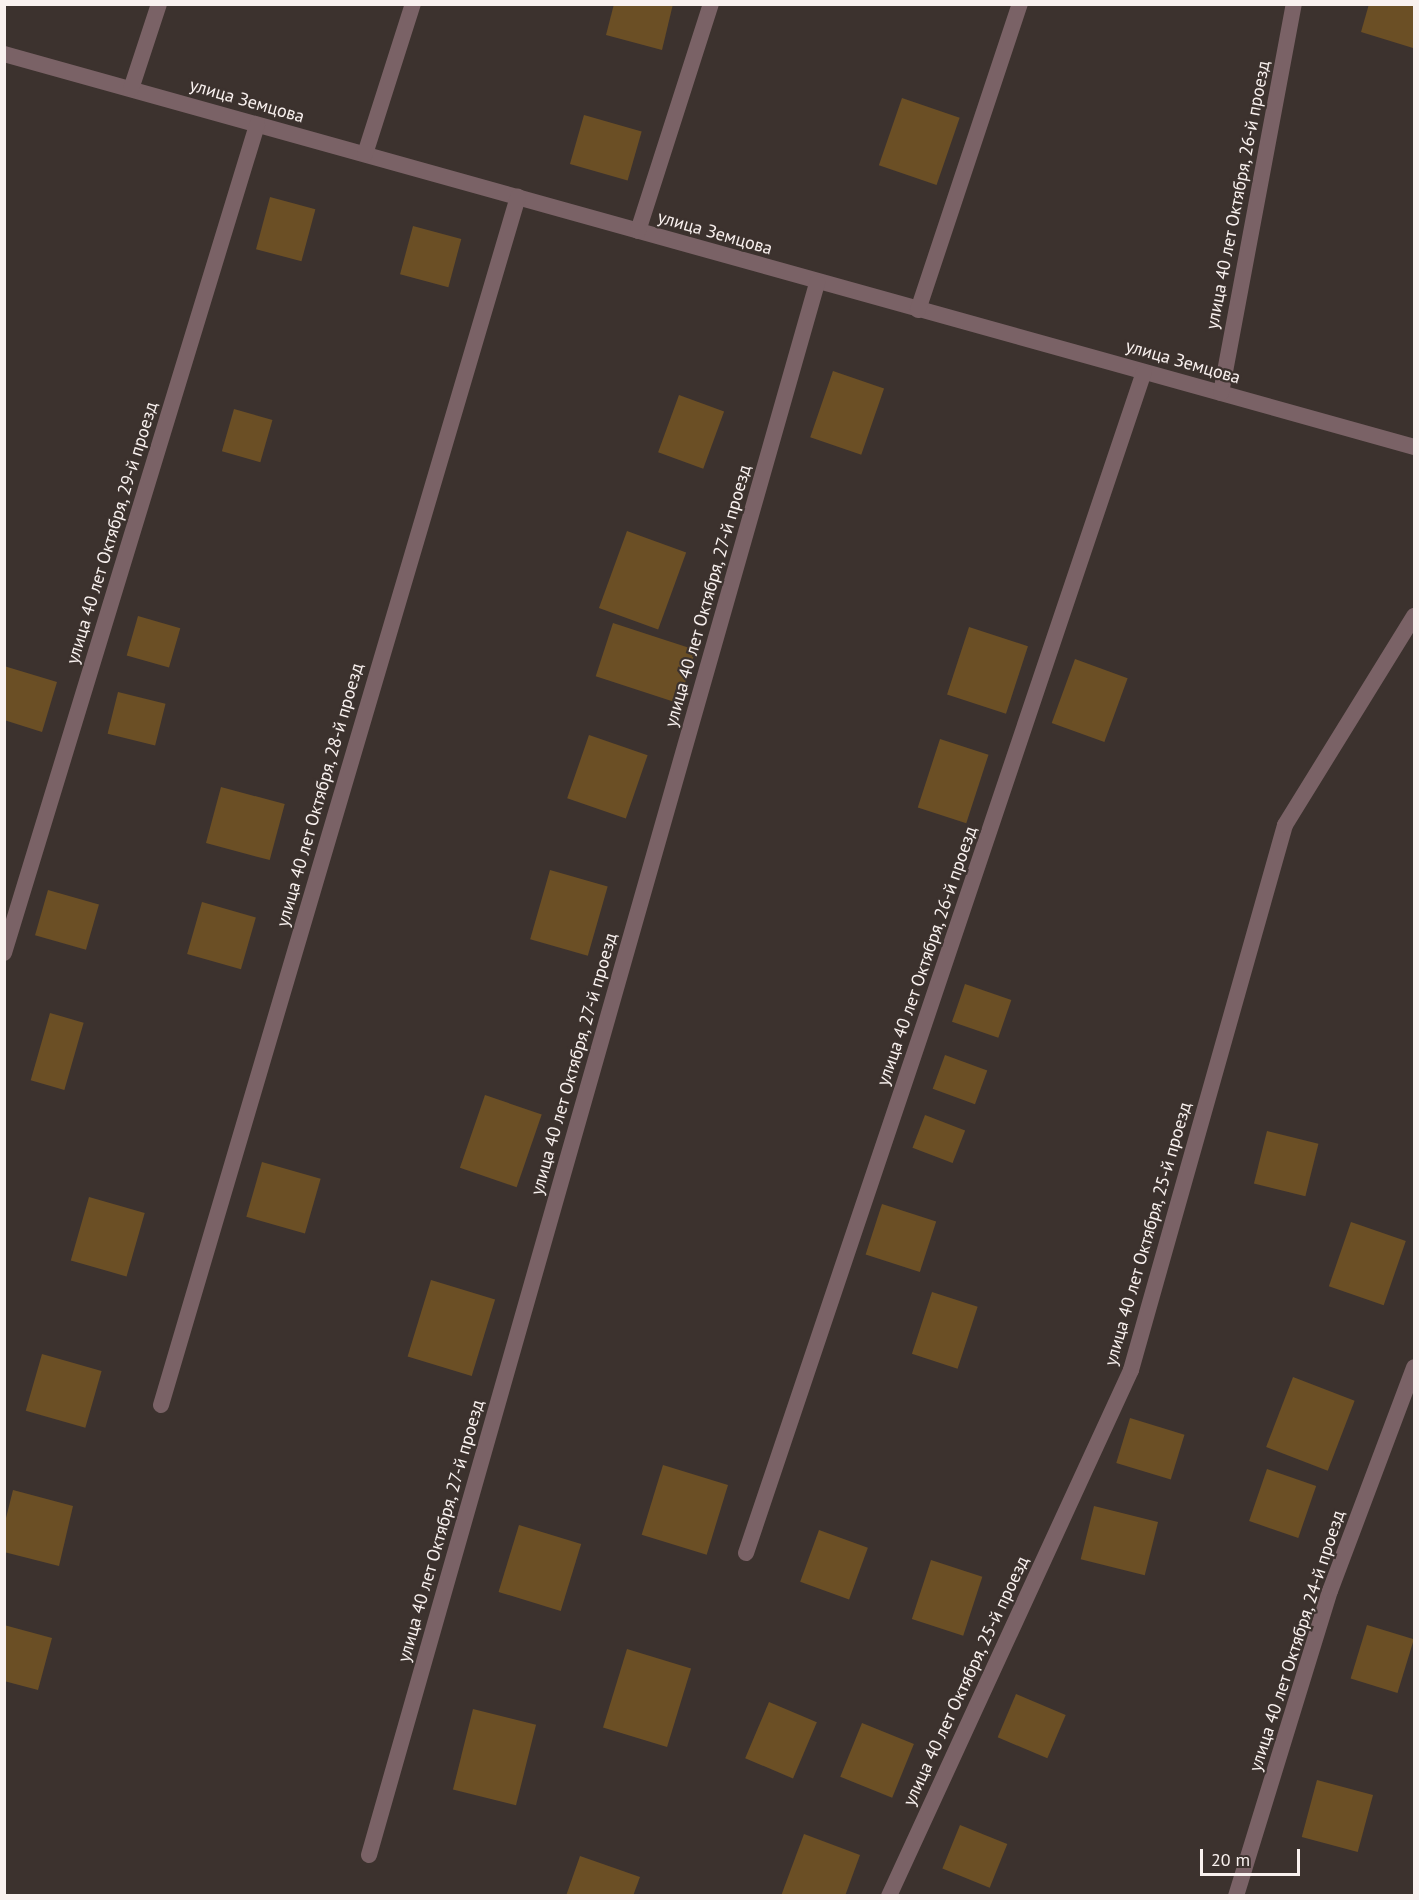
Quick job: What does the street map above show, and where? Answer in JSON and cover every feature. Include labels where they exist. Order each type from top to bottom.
[{"type":"street","points":[[131,89],[159,4]]},
{"type":"street","points":[[365,154],[413,4]]},
{"type":"street","points":[[638,231],[711,4]]},
{"type":"street","points":[[918,310],[1020,4]]},
{"type":"street","name":"улица 40 лет Октября, 26-й проезд","points":[[1221,393],[1294,4]]},
{"type":"street","name":"улица Земцова","points":[[4,54],[817,283],[1414,447]]},
{"type":"street","name":"улица 40 лет Октября, 29-й проезд","points":[[4,953],[257,125]]},
{"type":"street","name":"улица 40 лет Октября, 28-й проезд","points":[[160,1405],[518,197]]},
{"type":"street","name":"улица 40 лет Октября, 27-й проезд","points":[[369,1855],[817,283]]},
{"type":"street","name":"улица 40 лет Октября, 26-й проезд","points":[[746,1553],[1144,372]]},
{"type":"street","name":"улица 40 лет Октября, 25-й проезд","points":[[889,1896],[1131,1370],[1285,825],[1414,616]]},
{"type":"street","name":"улица 40 лет Октября, 24-й проезд","points":[[1236,1896],[1330,1591],[1414,1367]]},
{"type":"building","points":[[614,4],[673,4],[662,50],[606,35]]},
{"type":"building","points":[[1369,4],[1414,4],[1413,48],[1361,32]]},
{"type":"building","points":[[902,98],[960,118],[937,185],[879,165]]},
{"type":"building","points":[[584,115],[642,132],[628,181],[570,164]]},
{"type":"building","points":[[270,197],[315,209],[301,261],[256,249]]},
{"type":"building","points":[[413,226],[461,239],[448,287],[400,274]]},
{"type":"building","points":[[833,371],[884,389],[861,455],[810,437]]},
{"type":"building","points":[[679,395],[724,411],[703,469],[658,452]]},
{"type":"building","points":[[234,409],[272,420],[260,462],[222,451]]},
{"type":"building","points":[[627,531],[686,553],[658,630],[599,608]]},
{"type":"building","points":[[138,616],[180,628],[169,668],[127,655]]},
{"type":"building","points":[[613,623],[696,650],[678,703],[596,676]]},
{"type":"building","points":[[969,627],[1028,646],[1006,714],[947,695]]},
{"type":"building","points":[[1075,659],[1128,678],[1104,742],[1052,723]]},
{"type":"building","points":[[4,666],[57,682],[42,732],[4,720]]},
{"type":"building","points":[[118,692],[166,704],[155,746],[108,734]]},
{"type":"building","points":[[589,735],[648,755],[626,819],[567,798]]},
{"type":"building","points":[[940,739],[989,755],[966,823],[918,807]]},
{"type":"building","points":[[221,787],[285,804],[270,860],[206,843]]},
{"type":"building","points":[[550,870],[608,887],[588,956],[530,939]]},
{"type":"building","points":[[48,890],[99,905],[86,950],[35,935]]},
{"type":"building","points":[[202,902],[256,917],[241,969],[187,954]]},
{"type":"building","points":[[965,984],[1011,1000],[998,1038],[952,1022]]},
{"type":"building","points":[[50,1013],[84,1023],[64,1090],[31,1080]]},
{"type":"building","points":[[945,1055],[987,1070],[975,1104],[933,1089]]},
{"type":"building","points":[[485,1095],[542,1115],[517,1187],[460,1168]]},
{"type":"building","points":[[925,1115],[965,1130],[953,1163],[912,1148]]},
{"type":"building","points":[[1267,1131],[1318,1144],[1305,1196],[1254,1183]]},
{"type":"building","points":[[262,1162],[321,1179],[305,1234],[246,1217]]},
{"type":"building","points":[[89,1197],[145,1213],[127,1276],[71,1260]]},
{"type":"building","points":[[882,1204],[936,1222],[920,1272],[866,1254]]},
{"type":"building","points":[[1351,1222],[1406,1241],[1384,1305],[1329,1286]]},
{"type":"building","points":[[431,1280],[495,1300],[472,1376],[408,1357]]},
{"type":"building","points":[[932,1292],[978,1307],[958,1369],[912,1354]]},
{"type":"building","points":[[42,1354],[102,1371],[85,1428],[26,1411]]},
{"type":"building","points":[[1293,1377],[1355,1401],[1328,1471],[1266,1447]]},
{"type":"building","points":[[1130,1418],[1185,1435],[1171,1480],[1116,1463]]},
{"type":"building","points":[[663,1465],[728,1485],[707,1555],[642,1535]]},
{"type":"building","points":[[1267,1469],[1316,1486],[1298,1538],[1249,1521]]},
{"type":"building","points":[[13,1490],[73,1506],[59,1566],[4,1552],[4,1526]]},
{"type":"building","points":[[1094,1506],[1158,1522],[1145,1575],[1081,1559]]},
{"type":"building","points":[[519,1525],[581,1544],[561,1611],[499,1592]]},
{"type":"building","points":[[819,1530],[868,1548],[849,1599],[800,1582]]},
{"type":"building","points":[[931,1560],[982,1577],[963,1636],[912,1619]]},
{"type":"building","points":[[4,1625],[52,1638],[38,1690],[4,1681]]},
{"type":"building","points":[[1367,1625],[1414,1639],[1397,1693],[1351,1679]]},
{"type":"building","points":[[627,1649],[691,1669],[667,1747],[603,1727]]},
{"type":"building","points":[[1016,1694],[1066,1715],[1047,1758],[998,1737]]},
{"type":"building","points":[[769,1702],[817,1722],[793,1778],[745,1758]]},
{"type":"building","points":[[473,1709],[536,1725],[516,1805],[453,1790]]},
{"type":"building","points":[[862,1723],[914,1744],[892,1798],[840,1777]]},
{"type":"building","points":[[1317,1780],[1373,1795],[1358,1852],[1302,1837]]},
{"type":"building","points":[[960,1825],[1007,1844],[990,1888],[942,1869]]},
{"type":"building","points":[[804,1834],[860,1855],[845,1896],[781,1896]]},
{"type":"building","points":[[580,1856],[640,1877],[633,1896],[566,1896]]}]
